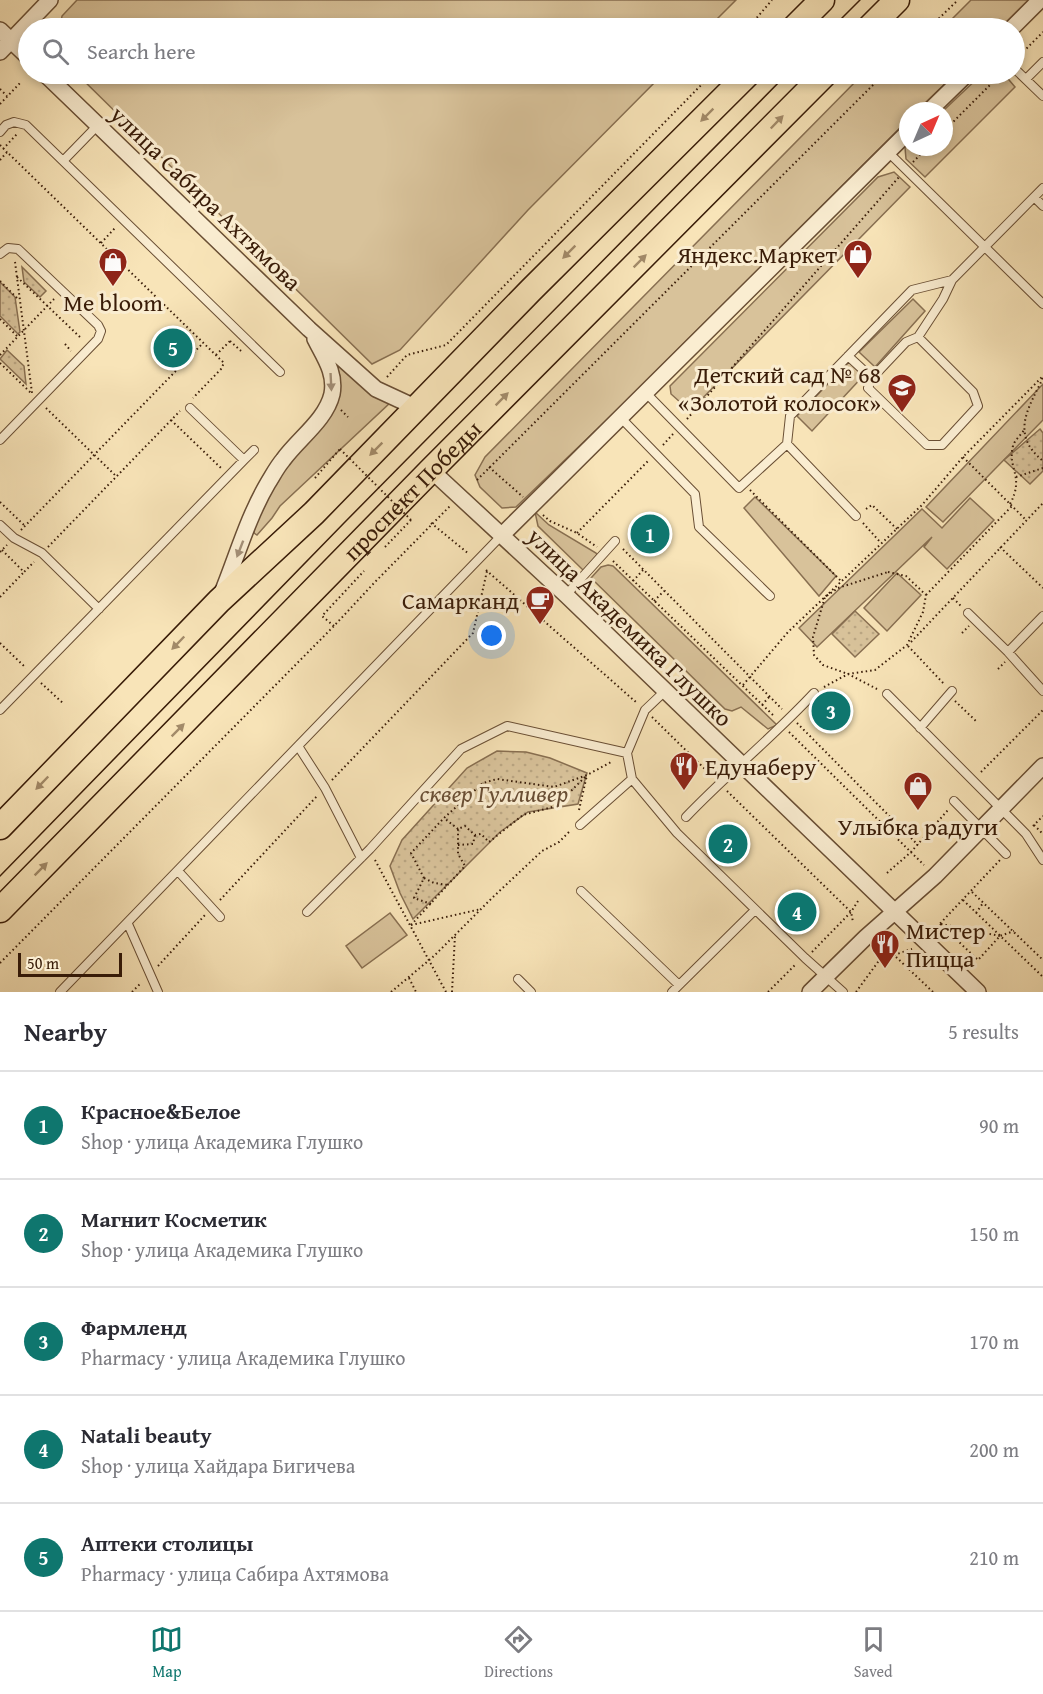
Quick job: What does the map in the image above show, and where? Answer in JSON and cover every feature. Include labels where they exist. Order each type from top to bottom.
[{"type":"main road","points":[[804,18],[822,0]]},
{"type":"main road","points":[[879,18],[897,0]]},
{"type":"main road","points":[[0,827],[219,601],[314,513],[531,290],[738,84]]},
{"type":"main road","name":"проспект Победы","points":[[0,910],[431,470],[815,84]]},
{"type":"street","points":[[27,18],[50,0]]},
{"type":"street","points":[[1022,18],[1040,0]]},
{"type":"street","points":[[0,52],[6,35],[18,25]]},
{"type":"street","points":[[6,35],[18,47]]},
{"type":"street","name":"улица Сабира Ахтямова","points":[[55,84],[309,329],[376,389],[417,408]]},
{"type":"street","points":[[938,102],[957,84]]},
{"type":"street","points":[[502,535],[899,141]]},
{"type":"street","name":"улица Сабира Ахтямова","points":[[219,601],[251,517],[267,485],[283,460],[323,413],[330,400],[333,386],[330,366],[309,329]]},
{"type":"street","name":"улица Академика Глушко","points":[[431,470],[566,595],[978,992]]},
{"type":"street","points":[[810,992],[895,910],[936,876],[1043,766]]},
{"type":"lane","points":[[1043,62],[1026,79],[1043,96]]},
{"type":"lane","points":[[0,132],[6,125],[14,122],[26,125],[280,372]]},
{"type":"lane","points":[[63,161],[98,125]]},
{"type":"lane","points":[[888,152],[1043,304]]},
{"type":"lane","points":[[918,337],[974,392],[978,406],[942,445],[927,445],[868,388],[872,378],[906,342],[918,337],[943,299],[952,280],[1043,188]]},
{"type":"lane","points":[[1034,197],[1043,206]]},
{"type":"lane","points":[[0,254],[14,247],[21,251],[100,328],[100,337],[0,440]]},
{"type":"lane","points":[[645,393],[740,488],[787,444],[790,416],[912,290],[952,280]]},
{"type":"lane","points":[[848,356],[872,378]]},
{"type":"lane","points":[[190,408],[244,460]]},
{"type":"lane","points":[[620,417],[695,494],[699,527],[770,596]]},
{"type":"lane","points":[[787,444],[856,516]]},
{"type":"lane","points":[[0,710],[254,450]]},
{"type":"lane","points":[[0,525],[14,538],[42,553],[99,609]]},
{"type":"lane","points":[[60,992],[502,535]]},
{"type":"lane","points":[[566,595],[615,541]]},
{"type":"lane","points":[[968,613],[1008,651],[1043,690]]},
{"type":"lane","points":[[1008,651],[1043,616]]},
{"type":"lane","points":[[664,691],[645,710],[627,753],[632,779],[677,833],[843,992]]},
{"type":"lane","points":[[686,817],[719,783],[783,726],[813,693]]},
{"type":"lane","points":[[920,728],[950,693]]},
{"type":"lane","points":[[887,694],[1026,834],[1043,860]]},
{"type":"lane","points":[[307,912],[370,849],[461,749],[507,726],[627,753]]},
{"type":"lane","points":[[298,746],[324,788],[361,858]]},
{"type":"lane","points":[[578,826],[632,779]]},
{"type":"lane","points":[[954,801],[1006,854]]},
{"type":"lane","points":[[178,871],[220,917]]},
{"type":"lane","points":[[581,891],[679,985]]},
{"type":"lane","points":[[672,992],[755,910]]},
{"type":"lane","points":[[128,924],[158,992]]},
{"type":"lane","points":[[518,979],[531,992]]},
{"type":"path","points":[[757,18],[772,0]]},
{"type":"path","points":[[939,18],[958,0]]},
{"type":"path","points":[[1025,49],[1043,32]]},
{"type":"path","points":[[0,104],[19,84]]},
{"type":"path","points":[[385,379],[407,356],[446,345],[702,84]]},
{"type":"path","points":[[477,480],[874,84]]},
{"type":"path","points":[[953,122],[991,84]]},
{"type":"path","points":[[0,89],[7,96]]},
{"type":"path","points":[[3,148],[26,125]]},
{"type":"path","points":[[0,145],[224,363],[221,369],[0,597]]},
{"type":"path","points":[[0,160],[7,152]]},
{"type":"path","points":[[577,533],[679,428],[919,156]]},
{"type":"path","points":[[101,243],[117,226]]},
{"type":"path","points":[[0,363],[32,394],[14,247]]},
{"type":"path","points":[[17,277],[90,347]]},
{"type":"path","points":[[0,281],[20,300]]},
{"type":"path","points":[[0,355],[62,291]]},
{"type":"path","points":[[0,319],[18,336]]},
{"type":"path","points":[[216,355],[230,341]]},
{"type":"path","points":[[24,572],[1,551],[203,343]]},
{"type":"path","points":[[1043,377],[1026,414],[1024,430],[1030,450],[1043,461]]},
{"type":"path","points":[[743,685],[788,632],[922,505],[963,458],[1043,377]]},
{"type":"path","points":[[39,401],[117,477]]},
{"type":"path","points":[[171,420],[229,476]]},
{"type":"path","points":[[907,645],[923,612],[926,595],[1011,505],[1018,484],[1012,462],[1013,445],[1024,430]]},
{"type":"path","points":[[315,478],[340,449],[411,520],[385,547]]},
{"type":"path","points":[[963,458],[1026,520]]},
{"type":"path","points":[[489,467],[525,499]]},
{"type":"path","points":[[1016,477],[1043,468]]},
{"type":"path","points":[[744,484],[841,581]]},
{"type":"path","points":[[0,502],[25,526]]},
{"type":"path","points":[[813,693],[848,674],[875,670],[907,645],[1043,503]]},
{"type":"path","points":[[881,544],[856,516],[872,505],[897,529]]},
{"type":"path","points":[[0,963],[450,506]]},
{"type":"path","points":[[536,510],[550,521],[577,533],[604,552],[743,685],[927,867]]},
{"type":"path","points":[[432,523],[469,554]]},
{"type":"path","points":[[615,541],[918,845]]},
{"type":"path","points":[[1000,547],[1043,588]]},
{"type":"path","points":[[481,566],[645,710],[851,912],[853,922]]},
{"type":"path","points":[[633,580],[643,570]]},
{"type":"path","points":[[334,626],[322,616],[363,571]]},
{"type":"path","points":[[887,694],[848,674],[823,665],[814,655],[813,637],[825,597],[838,588],[888,572],[906,576],[926,595]]},
{"type":"path","points":[[654,601],[664,591]]},
{"type":"path","points":[[907,645],[977,722]]},
{"type":"path","points":[[762,705],[770,697]]},
{"type":"path","points":[[972,781],[1043,710]]},
{"type":"path","points":[[448,885],[434,883],[424,878],[411,853],[444,818],[483,783],[497,779],[554,787],[587,775],[627,753]]},
{"type":"path","points":[[391,992],[430,959],[542,851],[559,842],[578,826],[587,775]]},
{"type":"path","points":[[475,835],[481,834],[489,842],[523,815],[556,806],[587,775]]},
{"type":"path","points":[[887,873],[918,845],[954,801]]},
{"type":"path","points":[[1026,834],[1043,816]]},
{"type":"path","points":[[444,818],[458,829]]},
{"type":"path","points":[[1034,825],[1043,834]]},
{"type":"path","points":[[458,829],[465,826],[475,835]]},
{"type":"path","points":[[411,925],[465,866],[458,854],[458,829]]},
{"type":"path","points":[[458,845],[473,844],[475,835]]},
{"type":"path","points":[[370,849],[446,992]]},
{"type":"path","points":[[934,930],[1006,854]]},
{"type":"path","points":[[424,878],[414,898],[431,904]]},
{"type":"path","points":[[972,892],[1043,960]]},
{"type":"path","points":[[963,900],[1043,977]]},
{"type":"path","points":[[768,992],[814,951],[851,912],[858,901]]},
{"type":"path","points":[[976,913],[984,903]]},
{"type":"path","points":[[411,925],[481,909]]},
{"type":"path","points":[[940,924],[1000,936]]},
{"type":"path","points":[[940,924],[978,960],[1000,936],[1014,931]]},
{"type":"path","points":[[452,992],[455,935]]},
{"type":"path","points":[[876,947],[894,955],[933,992]]},
{"type":"path","points":[[894,955],[915,948]]},
{"type":"path","points":[[856,992],[886,951]]},
{"type":"path","points":[[409,978],[416,992]]},
{"type":"green space","points":[[77,0],[736,0],[718,18],[62,18]]},
{"type":"green space","points":[[971,0],[1029,0],[1010,18],[953,18]]},
{"type":"green space","points":[[87,84],[653,84],[528,210],[400,350],[372,364]]},
{"type":"green space","points":[[853,84],[945,84],[926,102],[899,102],[899,129],[621,406],[516,507],[502,508],[480,487],[475,475],[485,457]]},
{"type":"green space","points":[[971,84],[1012,84],[1015,87],[953,149],[952,102]]},
{"type":"green space","points":[[906,156],[946,156],[925,177],[906,159]]},
{"type":"green space","points":[[894,172],[910,187],[690,411],[671,394],[670,386],[878,177]]},
{"type":"green space","points":[[22,267],[46,291],[40,297],[24,282]]},
{"type":"green space","points":[[0,282],[15,297],[20,332],[18,334],[0,316]]},
{"type":"green space","points":[[913,299],[925,311],[875,367],[859,352]]},
{"type":"green space","points":[[7,350],[24,366],[26,384],[0,359]]},
{"type":"green space","points":[[335,360],[392,401],[280,506],[257,535],[254,533],[255,525],[273,480],[334,410],[340,390],[340,376]]},
{"type":"green space","points":[[851,360],[865,374],[812,431],[797,416]]},
{"type":"green space","points":[[1043,384],[1043,420],[943,522],[926,507]]},
{"type":"green space","points":[[1040,429],[1043,433],[1043,471],[1030,484],[1004,460]]},
{"type":"green space","points":[[755,497],[836,576],[819,596],[744,508]]},
{"type":"green space","points":[[970,498],[994,520],[947,569],[924,547],[932,537],[817,647],[799,628],[922,509],[942,528]]},
{"type":"green space","points":[[535,512],[549,525],[596,553],[597,555],[584,571],[538,526]]},
{"type":"green space","points":[[613,566],[777,725],[768,729],[741,707],[732,711],[725,709],[591,578],[601,567]]},
{"type":"green space","points":[[897,573],[921,595],[887,631],[864,608]]},
{"type":"green space","points":[[855,611],[879,634],[855,657],[832,634]]},
{"type":"green space","name":"сквер Гулливер","points":[[497,751],[526,752],[550,758],[587,773],[578,804],[528,812],[500,832],[413,919],[390,866],[402,840],[467,768]]},
{"type":"green space","points":[[390,913],[407,935],[362,968],[346,946]]},
{"type":"tram line","points":[[842,18],[860,0]]},
{"type":"tram line","points":[[0,876],[777,84]]},
{"type":"place","name":"Яндекс.Маркет","points":[[858,280]]},
{"type":"place","name":"Me bloom","points":[[113,288]]},
{"type":"place","name":"Аптеки столицы","points":[[173,348]]},
{"type":"place","name":"Детский сад № 68 «Золотой колосок»","points":[[902,414]]},
{"type":"place","name":"Красное&Белое","points":[[650,534]]},
{"type":"place","name":"Самарканд","points":[[540,626]]},
{"type":"place","name":"Фармленд","points":[[831,711]]},
{"type":"place","name":"Едунаберу","points":[[684,792]]},
{"type":"place","name":"Улыбка радуги","points":[[918,812]]},
{"type":"place","name":"Магнит Косметик","points":[[728,844]]},
{"type":"place","name":"Natali beauty","points":[[797,912]]},
{"type":"place","name":"Мистер Пицца","points":[[885,970]]}]
